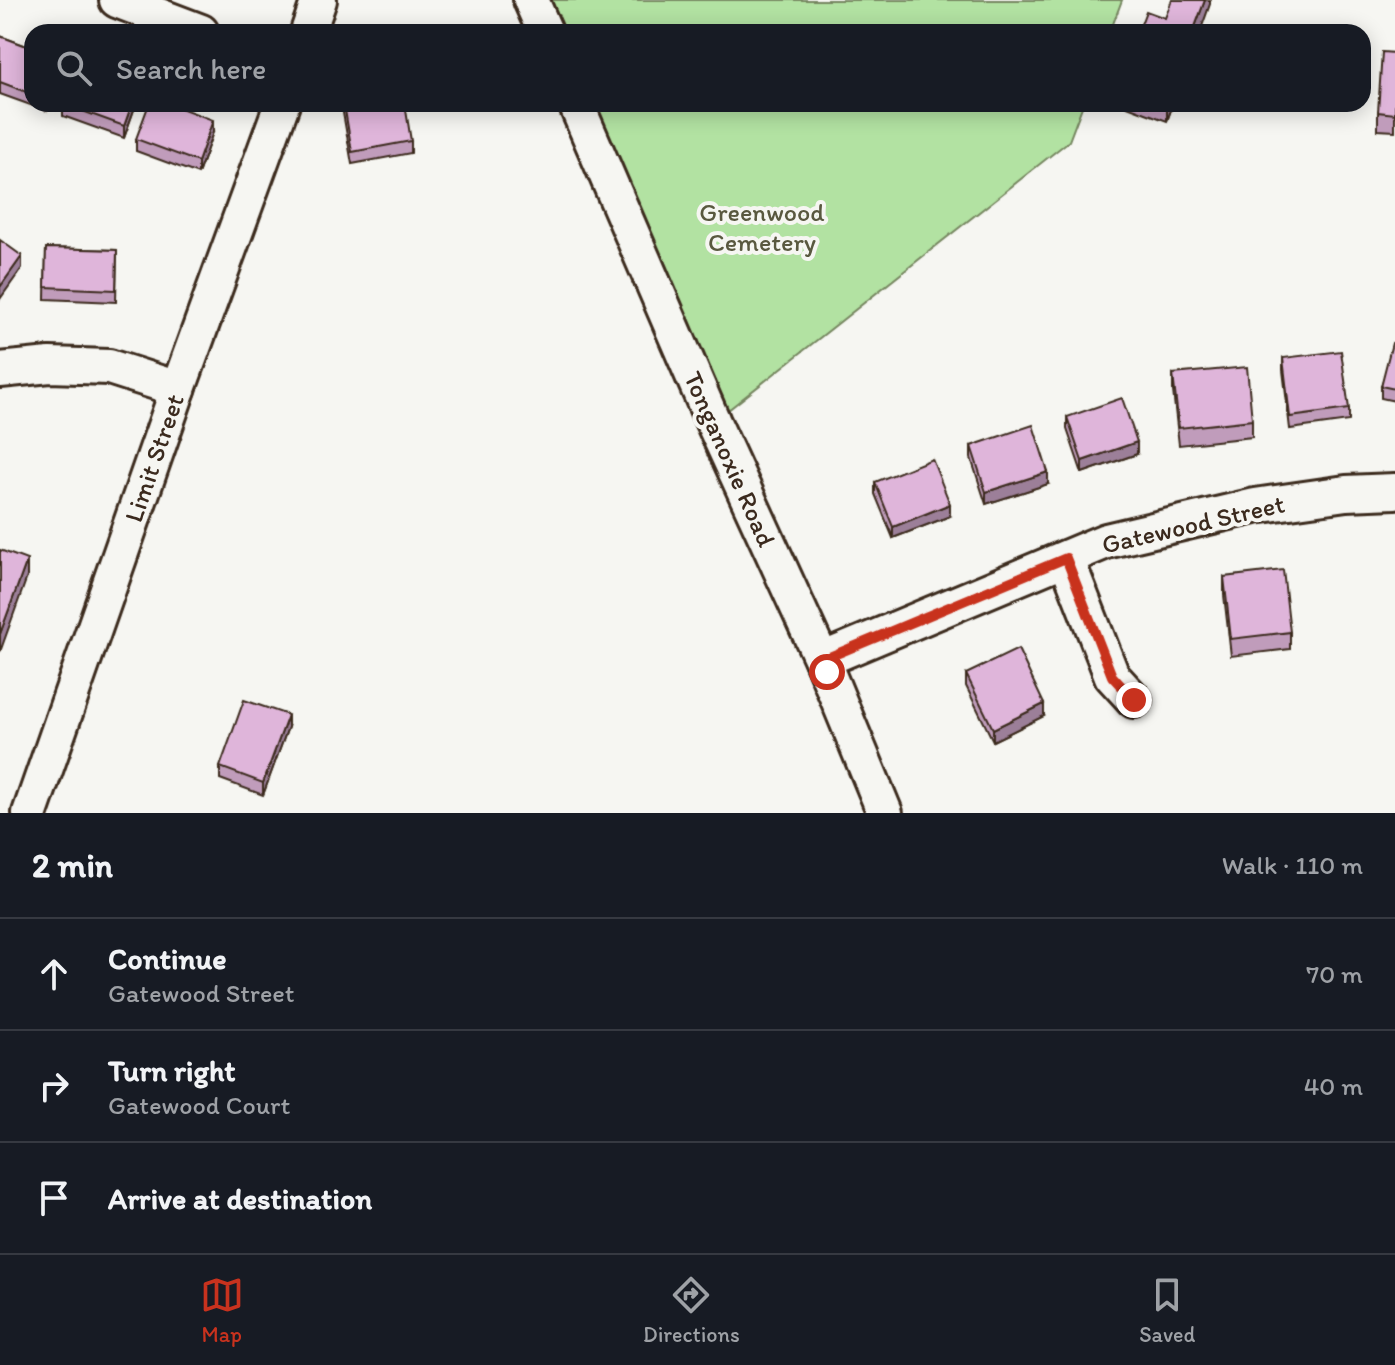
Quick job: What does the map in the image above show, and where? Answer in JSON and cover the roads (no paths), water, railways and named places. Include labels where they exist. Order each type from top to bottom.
[{"type":"street","points":[[117,0],[180,24]]},
{"type":"street","points":[[311,24],[319,0]]},
{"type":"street","points":[[531,0],[542,24]]},
{"type":"street","name":"Limit Street","points":[[30,813],[178,389],[279,112]]},
{"type":"street","name":"Tonganoxie Road","points":[[579,112],[713,422],[822,660],[885,813]]},
{"type":"street","points":[[0,370],[50,365],[109,367],[178,389]]},
{"type":"street","name":"Gatewood Street","points":[[822,660],[1106,541],[1255,506],[1346,493],[1395,491]]},
{"type":"street","points":[[1066,558],[1112,676],[1134,700]]},
{"type":"park label","name":"Greenwood Cemetery","points":[[762,227]]}]
